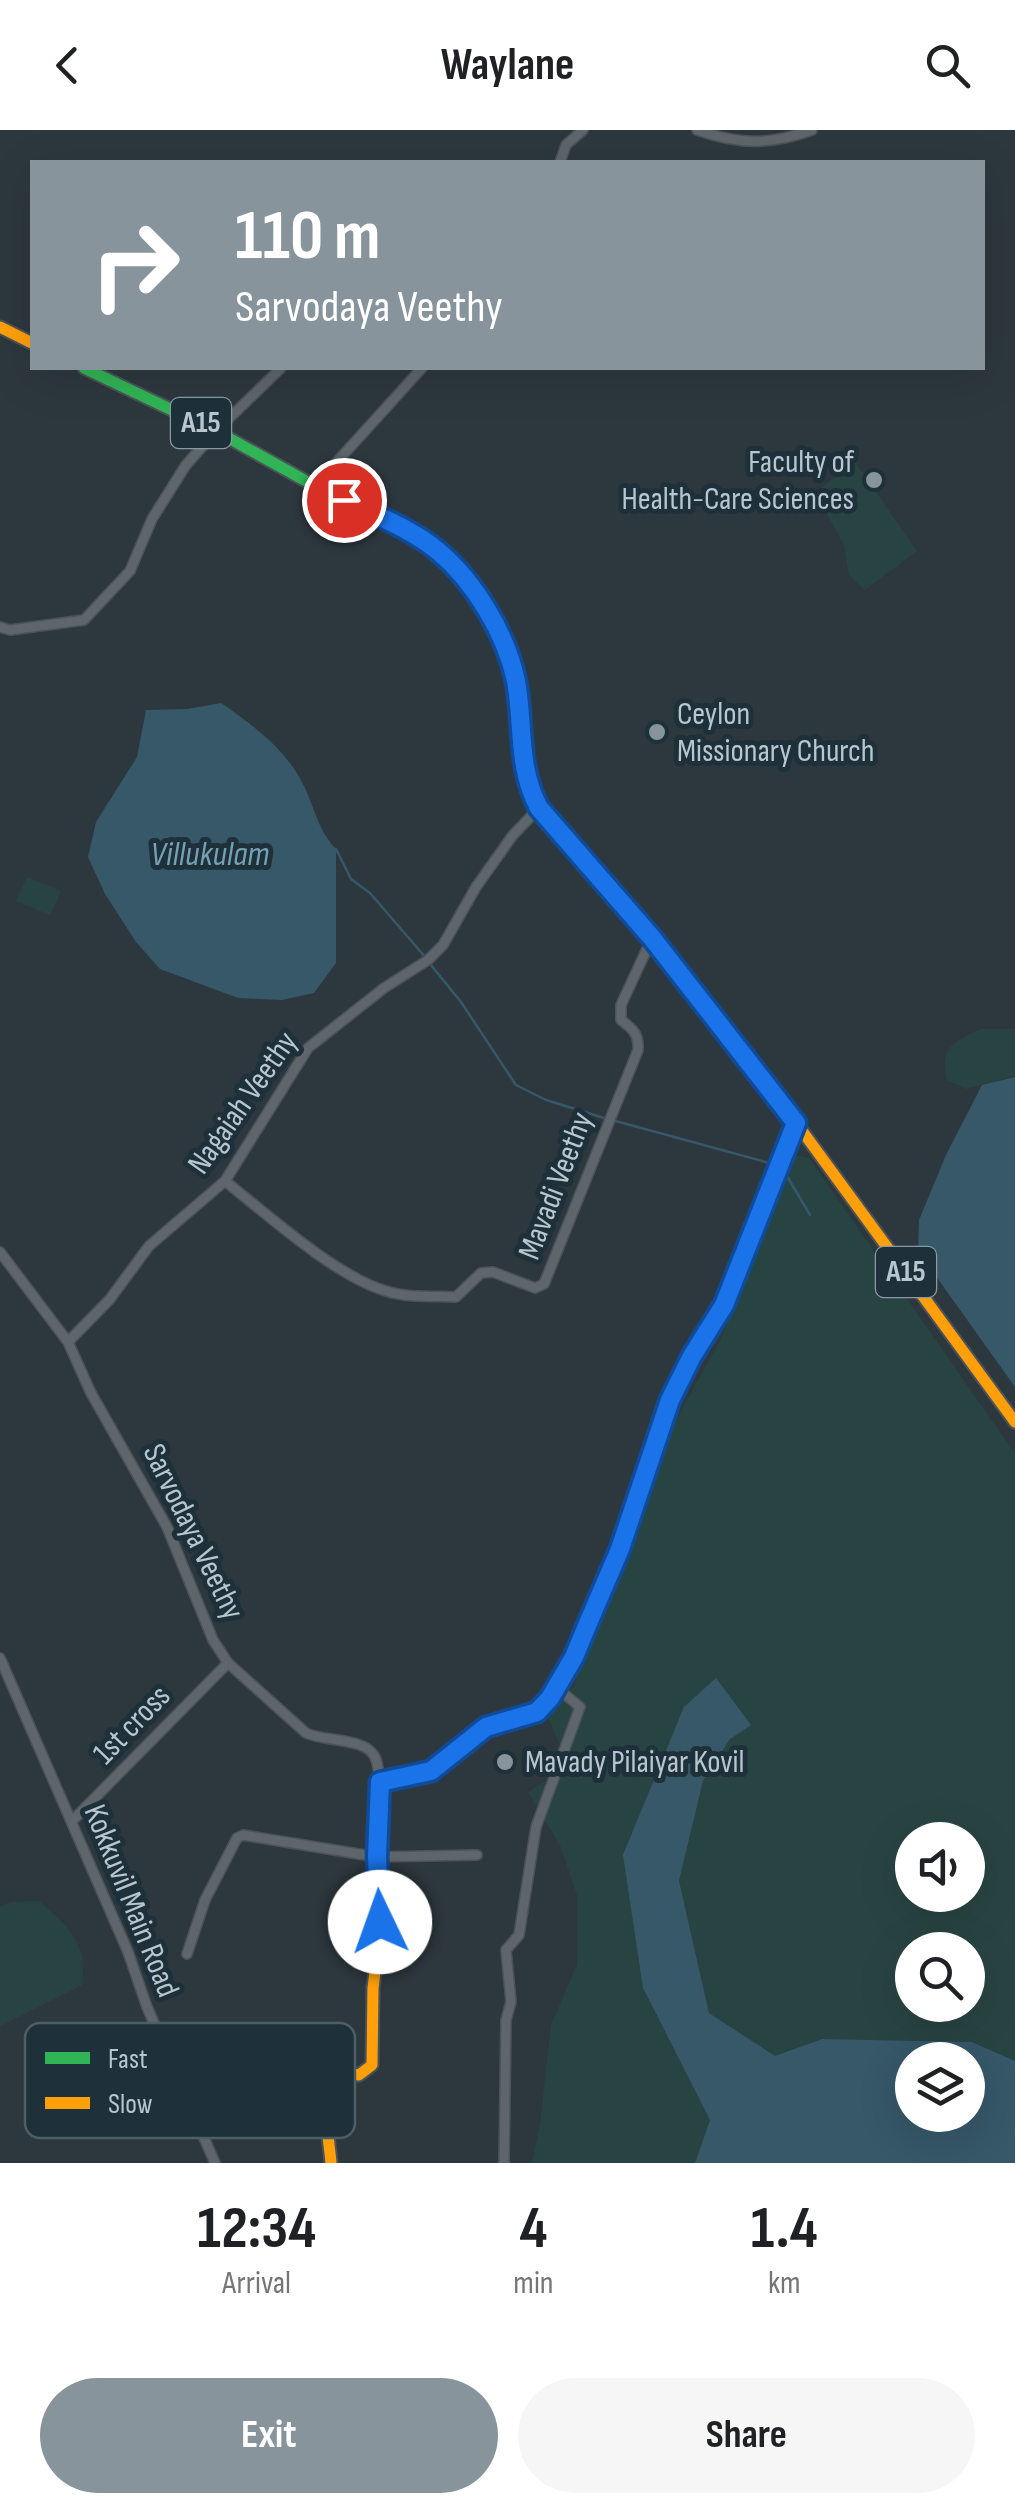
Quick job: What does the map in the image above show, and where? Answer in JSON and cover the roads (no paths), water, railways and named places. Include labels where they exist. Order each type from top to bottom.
[{"type":"main road","points":[[0,327],[30,342]]},
{"type":"main road","name":"A15","points":[[88,370],[216,431],[437,550],[462,576],[491,617],[516,680],[522,759],[528,789],[539,808],[652,938],[796,1123],[1015,1422]]},
{"type":"main road","points":[[355,2075],[372,2065],[373,1988],[380,1922],[380,1782],[431,1771],[486,1727],[537,1712],[556,1687],[574,1657],[620,1549],[670,1400],[724,1305],[796,1123]]},
{"type":"main road","points":[[329,2138],[331,2163]]},
{"type":"street","points":[[561,160],[566,146],[583,130]]},
{"type":"street","points":[[697,130],[720,138],[776,143],[812,130]]},
{"type":"street","points":[[0,627],[10,630],[84,620],[130,571],[152,519],[186,465],[278,370]]},
{"type":"street","points":[[315,486],[420,370]]},
{"type":"street","name":"Nagaiah Veethy","points":[[68,1342],[110,1300],[149,1246],[224,1181],[308,1048],[384,988],[428,960],[443,944],[513,834],[539,808]]},
{"type":"street","name":"Mavadi Veethy","points":[[224,1181],[323,1256],[391,1293],[456,1297],[481,1273],[492,1272],[535,1288],[544,1284],[638,1050],[639,1039],[634,1029],[621,1020],[621,1005],[652,938]]},
{"type":"street","name":"Sarvodaya Veethy","points":[[0,1252],[68,1342],[91,1393],[167,1527],[213,1640],[228,1662],[306,1733],[368,1750],[376,1758],[380,1782]]},
{"type":"street","name":"Kokkuvil Main Road","points":[[0,1658],[156,2023]]},
{"type":"street","name":"1st cross","points":[[72,1822],[228,1662]]},
{"type":"street","points":[[504,2163],[506,2020],[511,2002],[506,1950],[519,1936],[536,1826],[580,1707],[556,1687]]},
{"type":"street","points":[[187,1954],[205,1900],[228,1852],[244,1834],[377,1857],[477,1854]]},
{"type":"street","name":"Kokkuvil Main Road","points":[[205,2138],[215,2163]]},
{"type":"water","name":"Villukulam","points":[[221,703],[257,729],[288,761],[336,849],[336,963],[314,993],[282,1000],[238,998],[160,969],[136,942],[105,894],[88,857],[96,822],[137,757],[146,710]]},
{"type":"water","points":[[1015,1077],[1015,1387],[918,1251],[919,1220],[946,1155],[982,1085]]},
{"type":"water","points":[[716,1678],[751,1725],[730,1739],[703,1781],[679,1881],[709,2013],[775,2056],[822,2039],[972,2042],[895,2042],[895,2132],[985,2132],[985,2048],[1015,2061],[1015,2163],[695,2163],[710,2120],[643,1988],[623,1855],[684,1707]]},
{"type":"waterway","points":[[336,849],[351,879],[370,893],[426,958]]},
{"type":"waterway","points":[[431,965],[461,1002],[516,1085],[546,1100],[604,1118]]},
{"type":"waterway","points":[[612,1120],[773,1164]]},
{"type":"waterway","points":[[784,1171],[810,1215]]},
{"type":"place","name":"Faculty of Health-Care Sciences","points":[[874,480]]},
{"type":"place","name":"Ceylon Missionary Church","points":[[657,732]]},
{"type":"place","name":"Mavady Pilaiyar Kovil","points":[[505,1762]]}]
